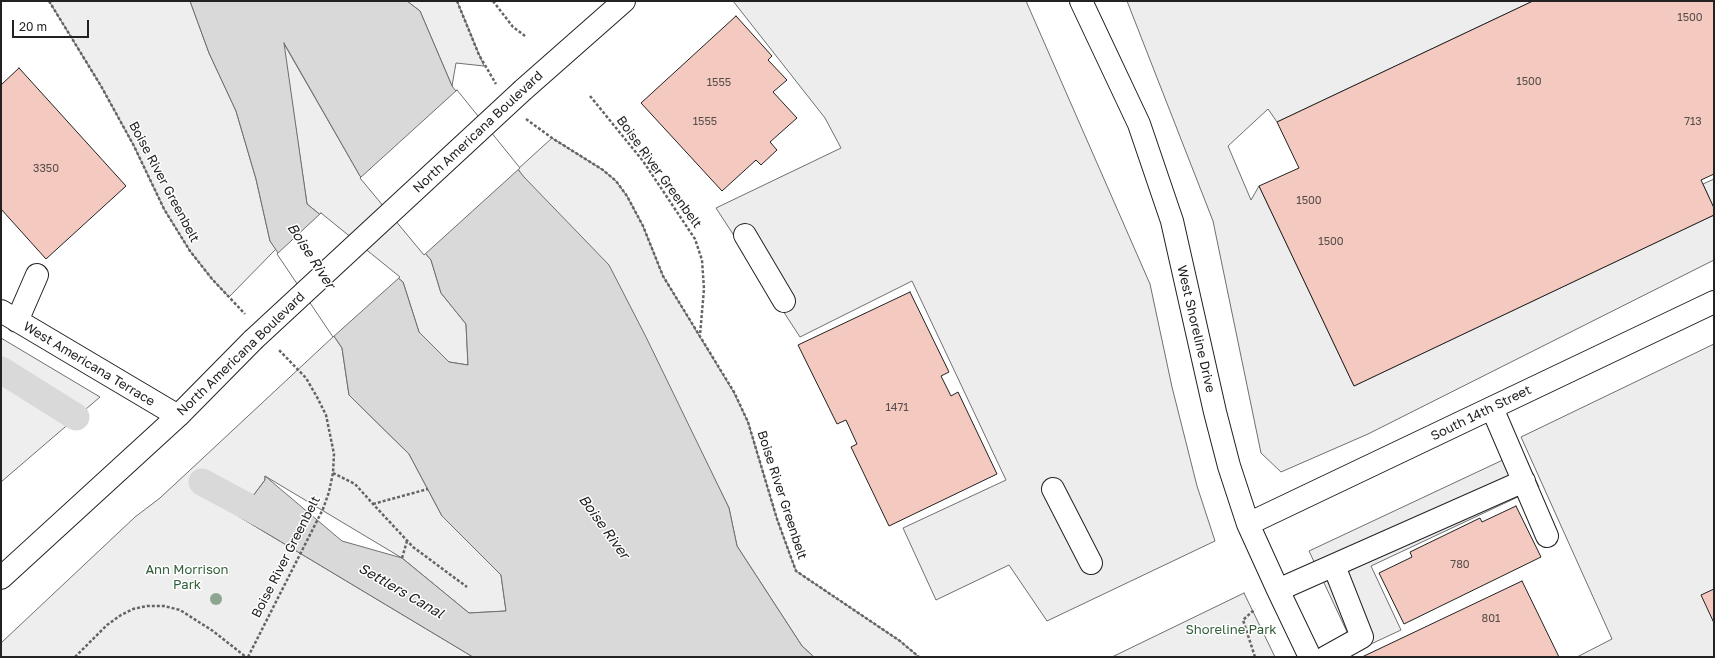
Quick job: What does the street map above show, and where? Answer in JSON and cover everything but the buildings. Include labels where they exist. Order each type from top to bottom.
[{"type":"street","name":"North Americana Boulevard","points":[[1,578],[178,416],[253,340],[523,90],[624,1]]},
{"type":"street","name":"West Shoreline Drive","points":[[1081,1],[1139,124],[1172,221],[1215,412],[1229,466],[1248,524],[1310,657]]},
{"type":"street","points":[[745,235],[784,301]]},
{"type":"street","points":[[9,316],[37,275]]},
{"type":"street","name":"South 14th Street","points":[[1248,524],[1714,302]]},
{"type":"street","name":"West Americana Terrace","points":[[9,316],[178,416]]},
{"type":"street","points":[[1492,408],[1547,536]]},
{"type":"street","points":[[1278,590],[1524,481]]},
{"type":"street","points":[[1053,489],[1091,564]]},
{"type":"street","points":[[1326,657],[1362,637],[1334,566]]},
{"type":"path","name":"Boise River Greenbelt","points":[[49,1],[101,86],[134,146],[164,209],[190,251],[212,279],[248,318]]},
{"type":"path","points":[[457,1],[479,55],[497,86]]},
{"type":"path","points":[[493,1],[513,27],[524,36]]},
{"type":"path","name":"Boise River Greenbelt","points":[[590,96],[642,161],[695,239],[702,260],[704,289],[700,336]]},
{"type":"path","name":"Boise River Greenbelt","points":[[523,117],[552,138],[603,170],[616,181],[627,196],[644,226],[663,276],[734,392],[748,422],[777,519],[796,571],[900,641],[919,657]]},
{"type":"path","name":"Boise River Greenbelt","points":[[75,657],[107,625],[121,615],[133,609],[147,606],[164,606],[180,610],[197,619],[247,657],[323,509],[330,492],[333,473],[334,454],[326,415],[306,378],[274,345]]},
{"type":"path","points":[[333,473],[355,484],[407,541],[467,587]]},
{"type":"path","points":[[373,504],[428,489]]},
{"type":"path","points":[[402,558],[407,541]]},
{"type":"path","points":[[1255,609],[1243,620],[1255,657]]},
{"type":"green space","points":[[49,1],[190,1],[209,53],[236,111],[256,179],[270,241],[276,249],[229,297],[212,279],[190,251],[164,209],[134,146],[101,86]]},
{"type":"green space","points":[[407,1],[457,1],[484,66],[456,63],[452,86],[420,11]]},
{"type":"green space","points":[[283,42],[360,176],[431,260],[441,293],[466,324],[468,365],[449,362],[419,332],[403,282],[307,204]]},
{"type":"green space","points":[[552,138],[603,170],[616,181],[627,196],[643,226],[663,276],[734,393],[748,422],[777,519],[796,571],[900,641],[919,657],[814,657],[802,646],[737,546],[729,508],[688,426],[518,169]]},
{"type":"green space","name":"Ann Morrison Park","points":[[334,336],[342,348],[349,395],[409,454],[442,516],[501,575],[506,611],[469,613],[402,558],[265,476],[265,480],[238,516],[473,657],[1,657],[1,643],[135,517],[160,498]]},
{"type":"green space","points":[[1,338],[100,397],[1,482]]},
{"type":"green space","name":"Shoreline Park","points":[[1244,593],[1275,657],[1112,657]]},
{"type":"shaded area","points":[[733,1],[1026,1],[1150,284],[1172,387],[1197,486],[1215,541],[1047,621],[1009,565],[936,600],[903,528],[1006,480],[912,281],[800,337],[716,208],[841,148],[825,118]]},
{"type":"shaded area","points":[[1127,1],[1533,1],[1277,122],[1268,109],[1228,146],[1251,200],[1259,186],[1354,386],[1714,215],[1714,260],[1368,434],[1281,472],[1261,453],[1213,221]]},
{"type":"shaded area","points":[[1714,179],[1714,209],[1703,184]]},
{"type":"shaded area","points":[[1714,344],[1714,657],[1577,657],[1612,639],[1521,437]]},
{"type":"shaded area","points":[[1522,451],[1539,487],[1371,566],[1401,630],[1356,651],[1309,551]]},
{"type":"water","name":"Boise River","points":[[190,1],[407,1],[420,11],[452,86],[524,177],[609,265],[646,337],[729,508],[737,546],[802,646],[814,657],[473,657],[238,516],[265,480],[265,476],[342,541],[402,558],[469,613],[506,611],[501,575],[442,516],[409,454],[349,395],[342,348],[270,241],[256,179],[236,111],[209,53]],"holes":[[[284,43],[360,176],[431,260],[441,293],[466,324],[468,365],[449,362],[419,332],[403,282],[307,204]]]},
{"type":"pier","points":[[457,90],[520,168],[424,255],[360,178]]},
{"type":"pier","points":[[321,213],[400,277],[333,337],[277,254]]},
{"type":"waterway","name":"Settlers Canal","points":[[1,370],[76,417]]},
{"type":"waterway","name":"Settlers Canal","points":[[202,482],[278,523]]}]
